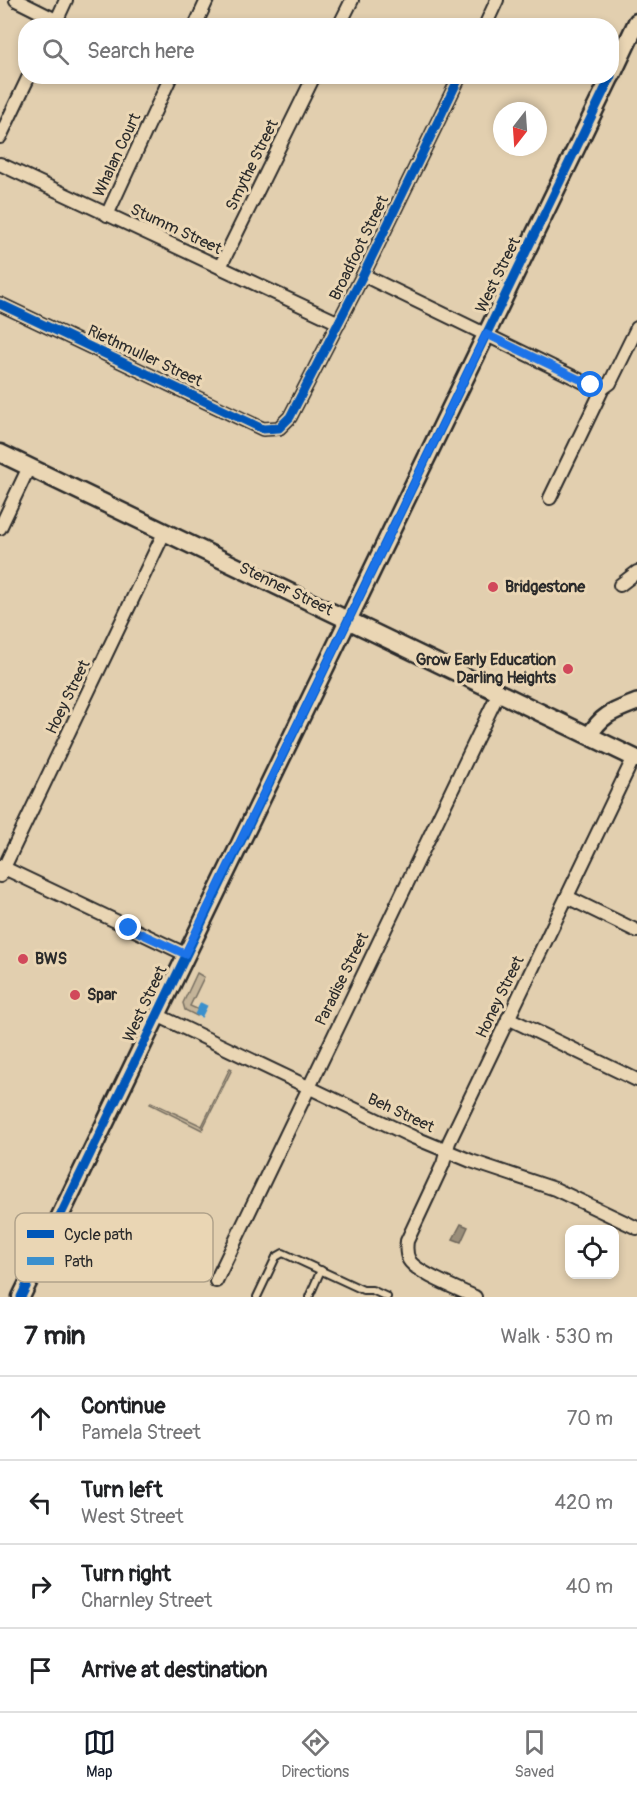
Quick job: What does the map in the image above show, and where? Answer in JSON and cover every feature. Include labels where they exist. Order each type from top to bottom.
[{"type":"main road","name":"West Street","points":[[619,59],[637,22]]},
{"type":"main road","name":"West Street","points":[[62,1213],[607,84]]},
{"type":"main road","name":"Stenner Street","points":[[0,453],[635,758]]},
{"type":"main road","name":"West Street","points":[[21,1297],[28,1282]]},
{"type":"street","points":[[16,0],[47,18]]},
{"type":"street","points":[[57,18],[66,0]]},
{"type":"street","points":[[199,18],[207,0]]},
{"type":"street","points":[[343,18],[352,0]]},
{"type":"street","points":[[489,18],[497,0]]},
{"type":"street","points":[[0,137],[25,84]]},
{"type":"street","name":"Whalan Court","points":[[107,215],[167,84]]},
{"type":"street","name":"Smythe Street","points":[[220,267],[310,84]]},
{"type":"street","name":"Broadfoot Street","points":[[279,428],[290,417],[339,323],[456,84]]},
{"type":"street","name":"Stumm Street","points":[[0,164],[339,323]]},
{"type":"street","points":[[363,275],[596,387],[603,388]]},
{"type":"street","name":"Riethmuller Street","points":[[0,304],[263,429],[279,428]]},
{"type":"street","points":[[550,498],[603,388],[610,382],[633,347],[637,328]]},
{"type":"street","points":[[0,528],[29,467]]},
{"type":"street","name":"Hoey Street","points":[[1,870],[165,531]]},
{"type":"street","points":[[620,585],[637,572]]},
{"type":"street","name":"Paradise Street","points":[[216,1281],[499,692]]},
{"type":"street","points":[[590,736],[595,726],[606,714],[637,702]]},
{"type":"street","name":"Honey Street","points":[[475,1297],[416,1268],[407,1254],[407,1241],[443,1164],[448,1142],[635,758]]},
{"type":"street","points":[[1,870],[185,954]]},
{"type":"street","points":[[567,897],[637,931]]},
{"type":"street","name":"Beh Street","points":[[157,1015],[446,1152],[555,1189],[637,1228]]},
{"type":"street","points":[[508,1018],[637,1080]]},
{"type":"lane","points":[[257,1297],[276,1257],[280,1254],[286,1254],[363,1290],[372,1290],[387,1297]]},
{"type":"lane","points":[[309,1297],[321,1270]]},
{"type":"lane","points":[[360,1297],[363,1290]]},
{"type":"shaded area","points":[[197,973],[204,977],[190,1006],[199,1010],[197,1016],[185,1010],[183,1003]]},
{"type":"shaded area","points":[[230,1068],[232,1069],[202,1130],[150,1104],[151,1102],[202,1126]]},
{"type":"shaded area","points":[[461,1224],[468,1227],[461,1242],[453,1239]]},
{"type":"marked path","points":[[198,1016],[204,1004]]},
{"type":"cycle path","points":[[0,304],[263,429],[279,428],[290,417],[363,275],[456,84]]},
{"type":"cycle path","points":[[62,1213],[607,84]]},
{"type":"cycle path","points":[[21,1297],[28,1282]]},
{"type":"place","name":"Bridgestone","points":[[493,587]]},
{"type":"place","name":"Grow Early Education Darling Heights","points":[[568,669]]},
{"type":"place","name":"BWS","points":[[23,959]]},
{"type":"place","name":"Spar","points":[[75,995]]},
{"type":"route","points":[[129,928],[185,954],[486,334],[591,385]]}]
